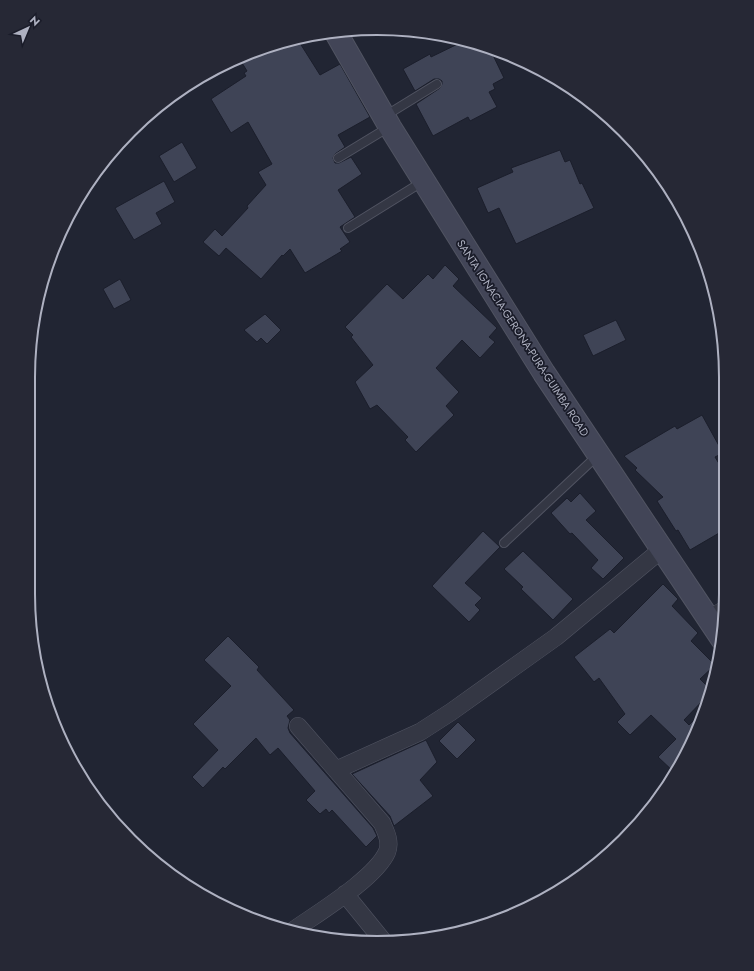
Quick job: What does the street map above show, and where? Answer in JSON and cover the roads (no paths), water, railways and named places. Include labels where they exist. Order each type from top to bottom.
[{"type":"main road","name":"SANTA IGNACIA-GERONA-PURA-GUIMBA ROAD","points":[[339,37],[423,181],[544,374],[661,550],[716,614]]},
{"type":"street","points":[[336,770],[420,732],[451,712],[556,637],[661,550]]},
{"type":"street","points":[[298,726],[382,823],[388,836],[388,851],[370,874],[346,894],[299,926]]},
{"type":"street","points":[[346,894],[379,936]]},
{"type":"lane","points":[[338,158],[437,84]]},
{"type":"lane","points":[[348,228],[423,181]]},
{"type":"lane","points":[[504,543],[598,455]]}]
